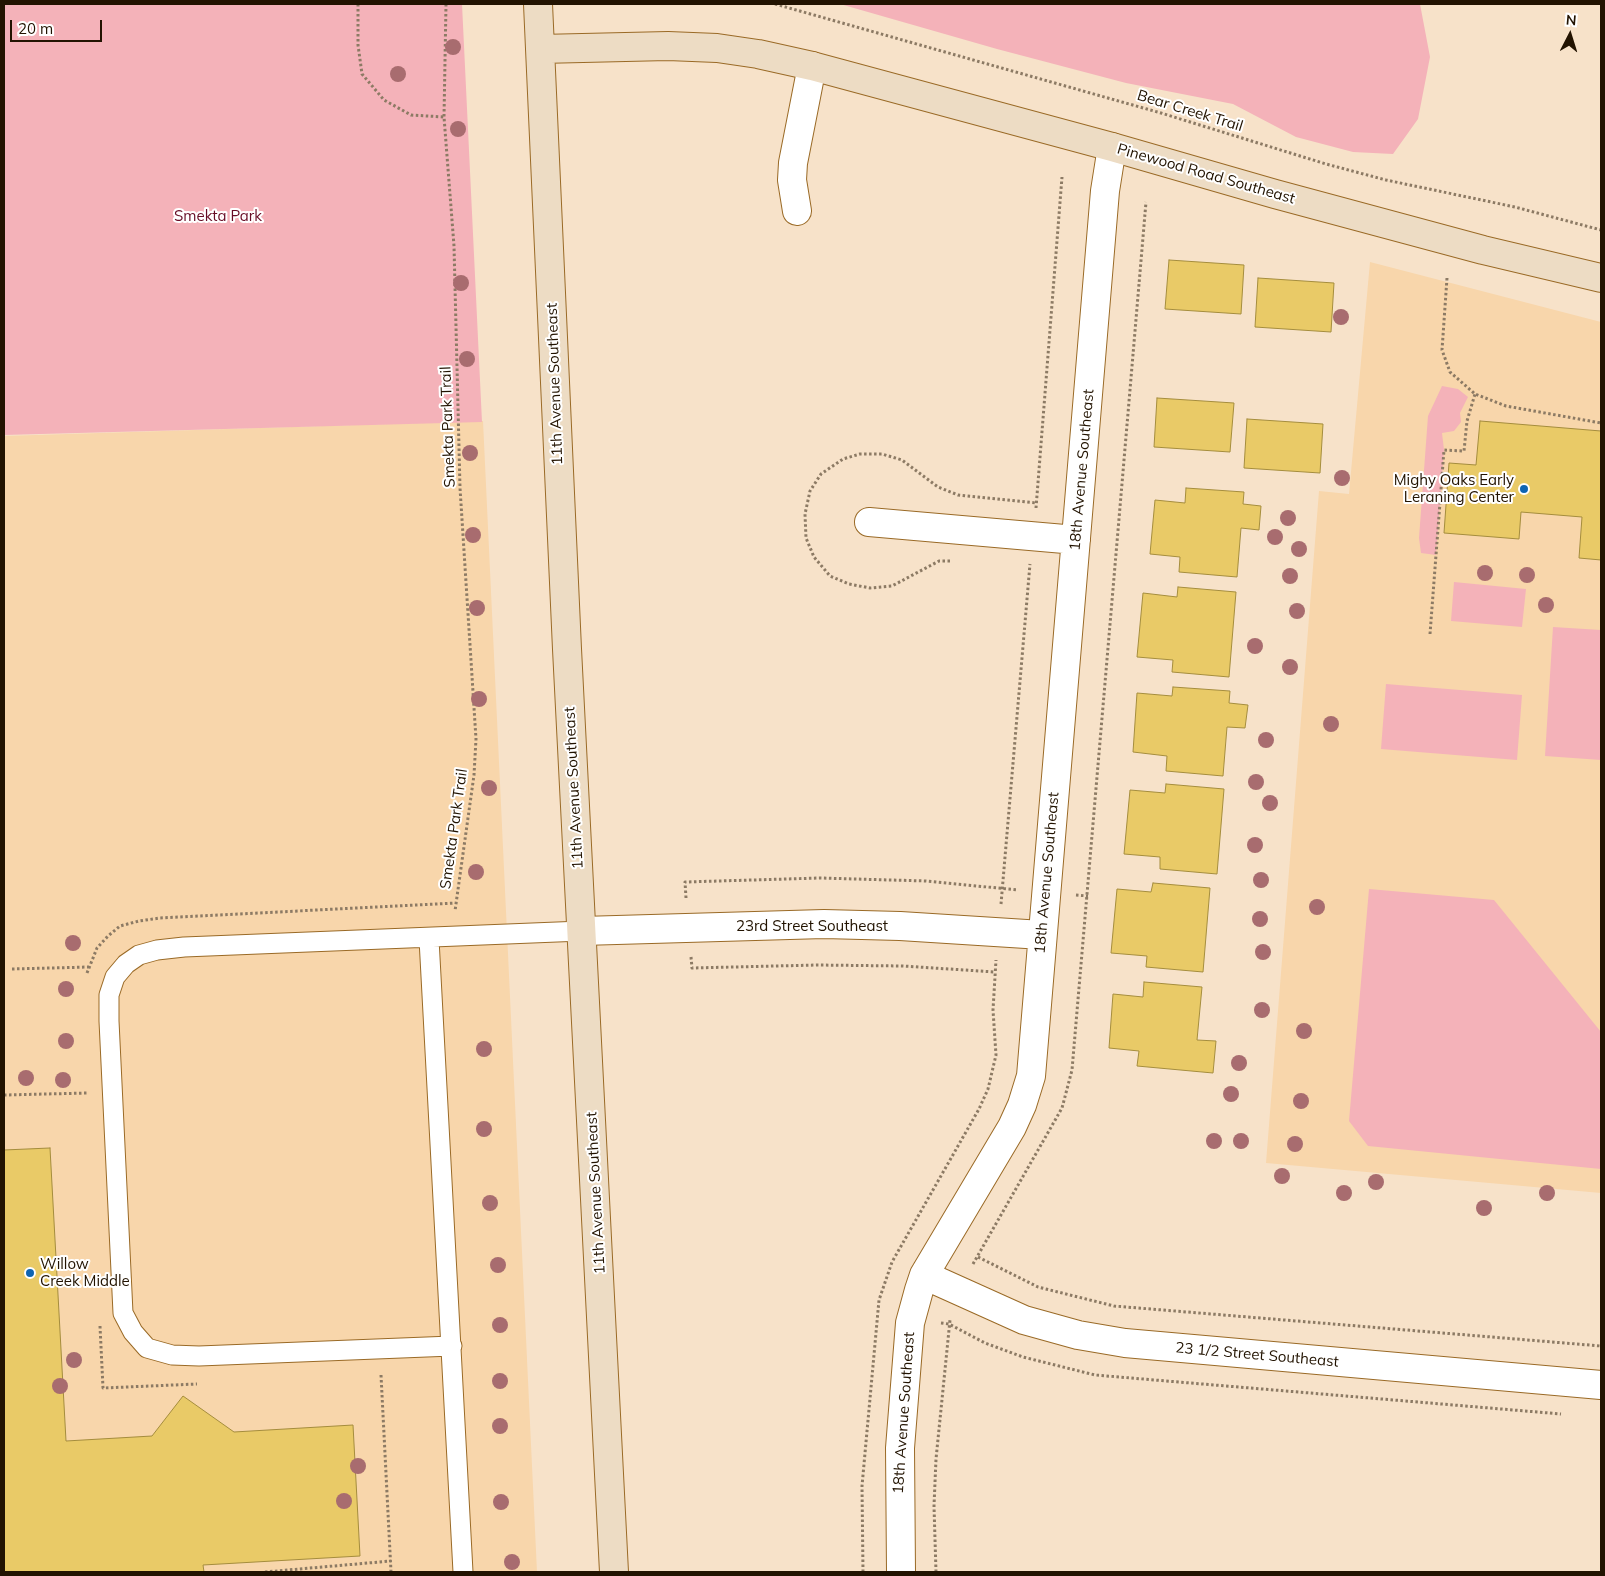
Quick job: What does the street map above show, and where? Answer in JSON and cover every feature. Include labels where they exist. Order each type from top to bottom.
[{"type":"main road","name":"11th Avenue Southeast","points":[[538,4],[565,611],[614,1572]]},
{"type":"main road","name":"Pinewood Road Southeast","points":[[540,49],[639,46],[717,48],[812,66],[1112,147],[1275,194],[1601,278]]},
{"type":"street","points":[[797,211],[792,180],[793,163],[812,66]]},
{"type":"street","name":"18th Avenue Southeast","points":[[901,1572],[899,1486],[910,1323],[924,1275],[1022,1105],[1031,1076],[1105,191],[1112,147]]},
{"type":"street","points":[[870,522],[1076,540]]},
{"type":"street","name":"23rd Street Southeast","points":[[582,931],[824,924],[900,926],[1042,935]]},
{"type":"street","name":"23 1/2 Street Southeast","points":[[924,1275],[1024,1320],[1078,1335],[1125,1344],[1601,1386]]},
{"type":"lane","points":[[452,1346],[190,1356],[172,1355],[147,1348],[133,1332],[123,1313],[109,995],[115,977],[126,964],[139,955],[157,950],[184,947],[429,939],[582,931]]},
{"type":"lane","points":[[429,939],[452,1346],[462,1572]]},
{"type":"path","points":[[358,4],[358,45],[362,74],[384,100],[412,115],[444,117]]},
{"type":"path","name":"Smekta Park Trail","points":[[446,4],[444,117],[454,246],[460,488],[476,739],[474,775],[455,903]]},
{"type":"path","name":"Bear Creek Trail","points":[[775,4],[1161,113],[1326,164],[1386,180],[1515,207],[1601,230]]},
{"type":"path","points":[[1036,503],[1062,178]]},
{"type":"path","points":[[1088,896],[1146,202]]},
{"type":"path","points":[[1447,278],[1442,350],[1450,372],[1475,394],[1506,406],[1601,423]]},
{"type":"path","points":[[1430,634],[1444,450],[1464,450],[1467,421],[1475,394]]},
{"type":"path","points":[[864,1572],[862,1486],[879,1300],[892,1262],[979,1109],[988,1089],[996,1056],[993,1010],[995,972],[855,966],[692,968],[685,882],[820,878],[926,881],[1002,888],[1030,566]]},
{"type":"path","points":[[12,969],[89,967]]},
{"type":"path","points":[[4,1095],[89,1093]]},
{"type":"path","points":[[978,1257],[1038,1287],[1114,1306],[1601,1346]]},
{"type":"path","points":[[936,1572],[934,1506],[936,1459],[949,1324]]},
{"type":"path","points":[[371,1376],[381,1375],[392,1572]]},
{"type":"path","points":[[103,1388],[202,1383]]},
{"type":"path","points":[[265,1572],[391,1561]]},
{"type":"shaded area","points":[[1370,262],[1601,322],[1601,1193],[1266,1163],[1319,491],[1349,494]]},
{"type":"shaded area","points":[[483,421],[537,1572],[4,1572],[4,436]]},
{"type":"green space","name":"Smekta Park","points":[[4,4],[462,4],[482,422],[4,435]]},
{"type":"green space","points":[[840,4],[1420,4],[1430,57],[1418,119],[1393,154],[1353,152],[1296,137],[1233,104],[1126,83],[997,49]]},
{"type":"green space","points":[[1442,386],[1458,389],[1468,397],[1460,413],[1461,422],[1454,431],[1442,433],[1444,450],[1436,555],[1421,553],[1419,538],[1428,416]]},
{"type":"green space","points":[[1454,582],[1526,589],[1522,627],[1451,621]]},
{"type":"green space","points":[[1553,627],[1601,630],[1601,760],[1545,756]]},
{"type":"green space","points":[[1386,684],[1522,695],[1517,760],[1381,749]]},
{"type":"green space","points":[[1369,889],[1494,900],[1601,1032],[1601,1169],[1368,1146],[1349,1121]]},
{"type":"building","points":[[1169,260],[1244,265],[1241,314],[1165,309]]},
{"type":"building","points":[[1258,278],[1334,283],[1331,332],[1255,327]]},
{"type":"building","points":[[1157,398],[1234,403],[1230,452],[1154,447]]},
{"type":"building","points":[[1247,419],[1323,424],[1320,473],[1244,468]]},
{"type":"building","name":"Mighy Oaks Early Leraning Center","points":[[1480,421],[1601,431],[1601,560],[1579,558],[1582,517],[1521,512],[1519,539],[1444,533],[1449,463],[1476,465]]},
{"type":"building","points":[[1186,488],[1244,492],[1243,504],[1261,506],[1259,530],[1241,528],[1237,577],[1179,572],[1180,557],[1150,554],[1155,500],[1185,503]]},
{"type":"building","points":[[1178,587],[1236,592],[1229,677],[1172,672],[1173,660],[1137,657],[1143,593],[1177,597]]},
{"type":"building","points":[[1173,687],[1230,691],[1229,703],[1248,705],[1245,728],[1227,727],[1223,776],[1166,771],[1167,756],[1133,752],[1137,693],[1172,696]]},
{"type":"building","points":[[1166,784],[1224,789],[1217,874],[1160,869],[1160,857],[1124,854],[1130,790],[1165,793]]},
{"type":"building","points":[[1153,883],[1210,888],[1203,972],[1146,967],[1147,956],[1111,953],[1117,889],[1151,892]]},
{"type":"building","points":[[1144,982],[1202,987],[1197,1040],[1216,1041],[1213,1073],[1137,1066],[1139,1051],[1109,1048],[1113,994],[1143,997]]},
{"type":"building","name":"Willow Creek Middle","points":[[50,1148],[66,1441],[152,1436],[183,1396],[234,1432],[353,1425],[360,1556],[203,1565],[204,1572],[4,1572],[4,1150]]},
{"type":"place","name":"Mighy Oaks Early Leraning Center","points":[[1524,489]]},
{"type":"place","name":"Willow Creek Middle","points":[[30,1273]]}]
